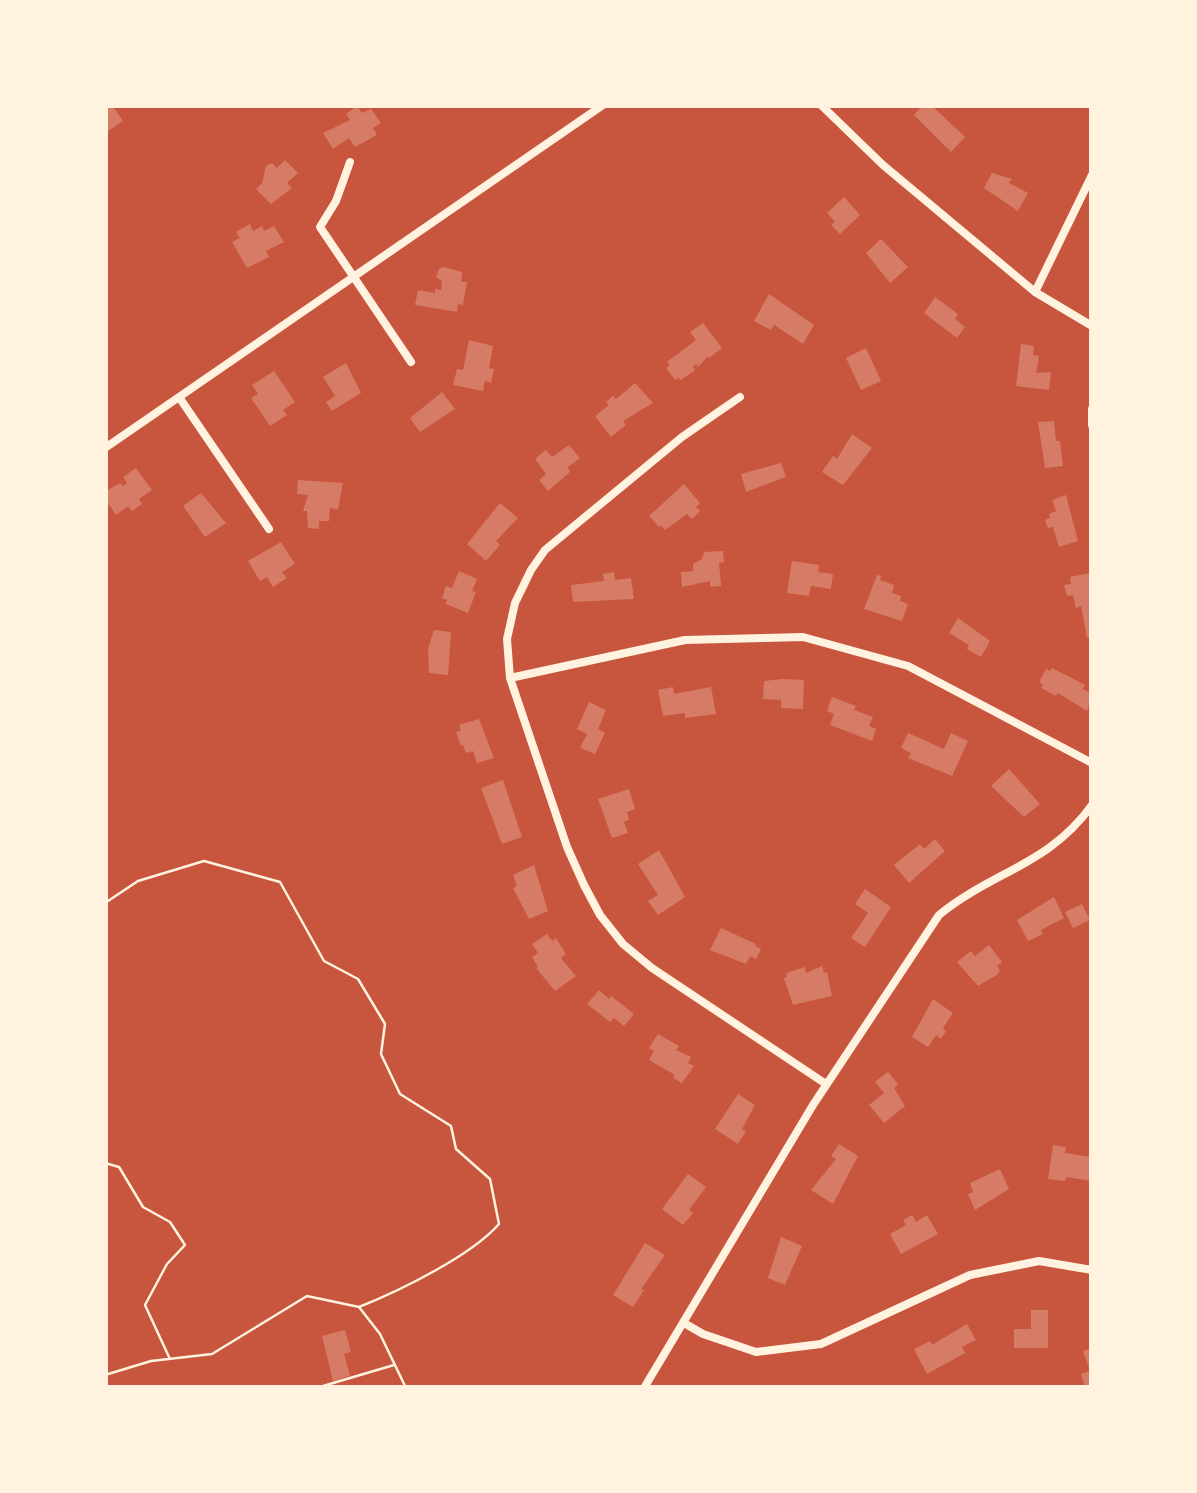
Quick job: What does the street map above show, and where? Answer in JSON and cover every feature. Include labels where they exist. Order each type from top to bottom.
[{"type":"street","points":[[105,448],[604,105]]},
{"type":"street","points":[[821,105],[882,165],[1035,292],[1092,326]]},
{"type":"street","points":[[350,162],[336,201],[320,227],[411,362]]},
{"type":"street","points":[[1035,292],[1092,175]]},
{"type":"street","points":[[178,396],[269,528]]},
{"type":"street","points":[[740,397],[682,437],[545,550],[530,570],[515,603],[507,639],[510,678],[568,847],[584,884],[612,930],[652,968],[826,1084]]},
{"type":"street","points":[[1092,409],[1092,425]]},
{"type":"street","points":[[510,678],[685,640],[803,637],[908,666],[1092,763]]},
{"type":"street","points":[[644,1388],[826,1084],[939,915],[958,900],[1049,850],[1079,824],[1092,805]]},
{"type":"street","points":[[684,1323],[703,1334],[756,1352],[821,1344],[970,1275],[1039,1261],[1092,1270]]},
{"type":"path","points":[[105,904],[138,882],[204,862],[280,882],[324,961],[358,978],[384,1024],[381,1054],[400,1094],[451,1126],[456,1149],[490,1179],[499,1224],[485,1240],[392,1294],[358,1307],[307,1296],[212,1354],[170,1358],[105,1375]]},
{"type":"path","points":[[105,1162],[118,1167],[143,1207],[170,1222],[185,1245],[168,1264],[145,1305],[170,1358]]},
{"type":"path","points":[[358,1307],[380,1334],[406,1388]]},
{"type":"path","points":[[282,1388],[323,1386],[394,1366]]},
{"type":"building","points":[[105,105],[112,105],[123,121],[105,133]]},
{"type":"building","points":[[923,105],[931,105],[965,137],[951,152],[914,115]]},
{"type":"building","points":[[357,106],[362,113],[371,109],[381,123],[373,128],[377,135],[355,147],[349,138],[333,149],[323,133],[350,120],[346,114]]},
{"type":"building","points":[[285,160],[298,173],[287,183],[292,188],[271,204],[256,189],[262,183],[266,166],[272,163],[277,168]]},
{"type":"building","points":[[992,173],[1012,179],[1009,183],[1028,193],[1018,211],[984,188]]},
{"type":"building","points":[[844,197],[860,215],[840,234],[827,213]]},
{"type":"building","points":[[250,224],[253,231],[274,226],[284,242],[266,251],[269,257],[247,268],[232,242],[240,238],[236,232]]},
{"type":"building","points":[[881,239],[908,267],[890,283],[866,253]]},
{"type":"building","points":[[443,267],[462,272],[461,282],[467,282],[463,305],[458,304],[457,312],[415,305],[418,290],[441,290],[442,281],[436,277]]},
{"type":"building","points":[[769,294],[814,325],[803,344],[774,325],[771,330],[754,321]]},
{"type":"building","points":[[935,297],[958,314],[955,319],[965,327],[957,338],[924,313]]},
{"type":"building","points":[[703,323],[722,348],[698,367],[696,364],[695,370],[681,380],[675,380],[666,368],[670,365],[667,362],[696,340],[690,332]]},
{"type":"building","points":[[469,340],[493,346],[491,383],[485,381],[483,391],[453,385],[457,369],[463,370]]},
{"type":"building","points":[[1021,344],[1034,346],[1033,355],[1039,356],[1036,373],[1051,372],[1049,390],[1016,386]]},
{"type":"building","points":[[866,348],[881,381],[861,390],[846,358]]},
{"type":"building","points":[[346,363],[361,393],[332,411],[326,402],[335,396],[323,377]]},
{"type":"building","points":[[274,371],[295,402],[283,410],[287,415],[270,426],[251,398],[258,394],[252,385]]},
{"type":"building","points":[[635,383],[653,403],[623,421],[626,425],[611,437],[595,416],[609,405],[606,402],[613,396],[616,399]]},
{"type":"building","points":[[442,392],[455,409],[420,432],[410,418]]},
{"type":"building","points":[[1054,421],[1063,466],[1045,468],[1038,422]]},
{"type":"building","points":[[852,434],[872,448],[843,485],[822,472],[833,456],[837,459]]},
{"type":"building","points":[[569,445],[580,458],[548,491],[539,480],[546,474],[535,459],[546,450],[552,457]]},
{"type":"building","points":[[781,463],[786,477],[746,492],[741,474]]},
{"type":"building","points":[[136,468],[152,490],[139,499],[142,504],[132,511],[128,506],[116,515],[105,499],[106,491],[127,483],[123,477]]},
{"type":"building","points":[[298,480],[343,483],[338,509],[330,508],[329,521],[319,521],[319,529],[308,528],[307,511],[303,511],[308,495],[297,494]]},
{"type":"building","points":[[684,484],[700,503],[696,507],[700,511],[692,519],[687,514],[665,530],[649,516]]},
{"type":"building","points":[[201,493],[226,523],[205,537],[183,506]]},
{"type":"building","points":[[1066,495],[1078,541],[1059,547],[1053,527],[1048,528],[1045,520],[1056,511],[1052,500]]},
{"type":"building","points":[[500,503],[518,518],[496,541],[500,545],[486,561],[467,544]]},
{"type":"building","points":[[281,542],[295,564],[282,572],[287,578],[273,587],[267,577],[260,581],[248,561]]},
{"type":"building","points":[[723,551],[724,562],[719,563],[721,586],[710,587],[710,581],[682,587],[681,572],[693,571],[693,564],[702,559],[704,552]]},
{"type":"building","points":[[792,561],[819,565],[818,572],[833,574],[831,589],[811,586],[809,596],[787,593]]},
{"type":"building","points":[[459,571],[477,579],[468,613],[446,604],[447,600],[442,598],[446,586],[452,588]]},
{"type":"building","points":[[614,572],[615,580],[631,578],[634,599],[573,602],[571,585],[604,581],[603,574]]},
{"type":"building","points":[[1090,573],[1092,638],[1087,638],[1081,606],[1076,608],[1073,595],[1067,596],[1064,585],[1071,584],[1070,577]]},
{"type":"building","points":[[877,575],[894,585],[892,593],[908,604],[902,621],[864,609]]},
{"type":"building","points":[[958,618],[990,641],[981,657],[949,633]]},
{"type":"building","points":[[434,630],[451,632],[448,675],[429,673],[428,649]]},
{"type":"building","points":[[1052,668],[1085,685],[1083,689],[1092,694],[1087,711],[1058,693],[1056,696],[1041,688],[1043,684],[1039,682],[1046,669]]},
{"type":"building","points":[[804,680],[803,709],[781,708],[781,700],[763,699],[764,681]]},
{"type":"building","points":[[673,687],[674,694],[711,687],[716,714],[663,716],[658,690]]},
{"type":"building","points":[[832,697],[873,717],[869,726],[876,729],[872,741],[830,725],[834,714],[827,711]]},
{"type":"building","points":[[589,702],[606,710],[598,729],[605,733],[595,754],[580,748],[587,734],[577,729]]},
{"type":"building","points":[[479,719],[494,758],[477,763],[473,751],[466,753],[461,746],[456,732],[461,731],[459,725]]},
{"type":"building","points":[[908,733],[944,749],[951,733],[968,741],[952,776],[908,758],[911,753],[901,748]]},
{"type":"building","points":[[1009,769],[1040,804],[1024,817],[991,786]]},
{"type":"building","points":[[503,780],[522,837],[502,844],[481,788]]},
{"type":"building","points":[[629,789],[635,809],[627,812],[629,820],[624,822],[628,833],[612,838],[598,799]]},
{"type":"building","points":[[935,839],[945,851],[909,883],[894,865],[920,844],[924,849]]},
{"type":"building","points":[[659,850],[685,897],[658,915],[648,901],[658,895],[638,864]]},
{"type":"building","points":[[534,865],[548,911],[529,919],[513,888],[517,886],[513,875]]},
{"type":"building","points":[[865,889],[891,907],[865,947],[851,938],[868,913],[855,904]]},
{"type":"building","points":[[1054,897],[1064,918],[1028,941],[1017,920]]},
{"type":"building","points":[[1082,904],[1090,920],[1073,928],[1065,912]]},
{"type":"building","points":[[721,928],[756,944],[761,949],[756,959],[750,956],[746,964],[710,950]]},
{"type":"building","points":[[547,934],[552,941],[556,938],[566,954],[561,958],[576,976],[555,991],[532,957],[538,953],[532,944]]},
{"type":"building","points":[[989,945],[1002,962],[997,966],[1000,970],[978,986],[957,962],[971,951],[975,956]]},
{"type":"building","points":[[822,966],[832,996],[793,1005],[784,978],[786,973],[805,967],[806,973]]},
{"type":"building","points":[[599,990],[634,1014],[624,1026],[614,1018],[610,1022],[587,1004]]},
{"type":"building","points":[[933,999],[953,1013],[941,1039],[936,1035],[928,1047],[912,1037]]},
{"type":"building","points":[[658,1034],[691,1057],[688,1063],[694,1066],[682,1083],[649,1060],[654,1051],[649,1048]]},
{"type":"building","points":[[888,1072],[898,1084],[894,1088],[905,1106],[884,1123],[869,1105],[884,1093],[875,1082]]},
{"type":"building","points":[[738,1094],[755,1105],[738,1144],[715,1129]]},
{"type":"building","points":[[839,1144],[858,1156],[833,1204],[811,1190],[836,1159],[831,1156]]},
{"type":"building","points":[[1053,1145],[1066,1147],[1065,1153],[1092,1157],[1092,1181],[1048,1179]]},
{"type":"building","points":[[1000,1169],[1009,1189],[975,1210],[968,1194],[973,1192],[970,1183]]},
{"type":"building","points":[[688,1174],[706,1187],[683,1225],[662,1209]]},
{"type":"building","points":[[912,1215],[916,1222],[927,1215],[938,1234],[901,1254],[890,1234],[906,1225],[903,1220]]},
{"type":"building","points":[[781,1237],[802,1246],[785,1285],[768,1278]]},
{"type":"building","points":[[645,1243],[665,1255],[633,1307],[613,1295]]},
{"type":"building","points":[[1031,1310],[1048,1310],[1048,1348],[1014,1348],[1014,1329],[1031,1329]]},
{"type":"building","points":[[967,1324],[976,1340],[962,1347],[965,1353],[927,1374],[914,1349],[930,1341],[932,1345]]},
{"type":"building","points":[[345,1330],[351,1352],[344,1354],[350,1376],[333,1381],[322,1336]]},
{"type":"building","points":[[1092,1348],[1092,1384],[1085,1386],[1081,1374],[1090,1371],[1083,1351]]}]
